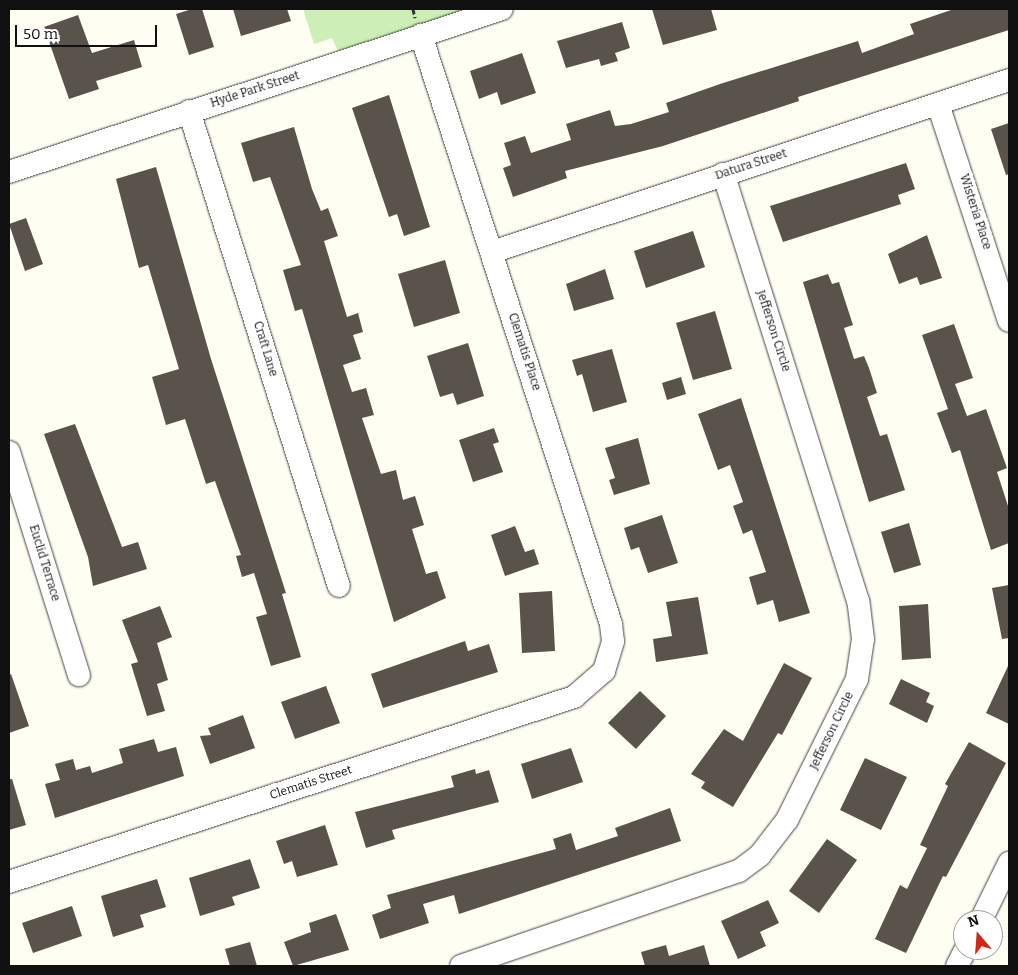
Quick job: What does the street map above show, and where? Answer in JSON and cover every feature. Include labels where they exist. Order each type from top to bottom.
[{"type":"street","name":"Hyde Park Street","points":[[9,172],[502,9]]},
{"type":"street","name":"Clematis Place","points":[[421,35],[611,624],[613,641],[604,671]]},
{"type":"street","name":"Datura Street","points":[[492,252],[1009,80]]},
{"type":"street","name":"Wisteria Place","points":[[938,104],[1009,321]]},
{"type":"street","name":"Craft Lane","points":[[189,111],[339,586]]},
{"type":"street","name":"Jefferson Circle","points":[[461,966],[504,960],[715,883],[760,855],[788,820],[858,679],[863,639],[858,601],[723,174]]},
{"type":"street","name":"Euclid Terrace","points":[[9,452],[78,675]]},
{"type":"street","name":"Clematis Street","points":[[9,882],[574,697],[604,671]]},
{"type":"street","points":[[985,910],[1009,863]]},
{"type":"green space","points":[[303,9],[467,9],[338,51],[332,38],[314,44]]},
{"type":"building","points":[[192,9],[202,9],[214,47],[189,55],[176,14]]},
{"type":"building","points":[[233,9],[287,9],[291,21],[241,36]]},
{"type":"building","points":[[652,9],[711,9],[717,30],[663,45]]},
{"type":"building","points":[[954,9],[1009,9],[1009,30],[798,97],[799,101],[663,146],[565,171],[567,178],[513,197],[503,168],[511,165],[504,143],[525,136],[531,153],[571,140],[566,124],[610,110],[615,126],[631,124],[669,112],[666,103],[858,41],[862,53],[914,34],[910,24]]},
{"type":"building","points":[[78,15],[92,53],[134,40],[142,67],[96,81],[99,89],[69,99],[44,27]]},
{"type":"building","points":[[622,22],[630,48],[615,53],[618,61],[601,66],[599,59],[566,68],[557,41]]},
{"type":"building","points":[[522,53],[536,93],[501,105],[497,92],[479,99],[470,71]]},
{"type":"building","points":[[389,95],[430,227],[404,236],[397,214],[389,217],[352,108]]},
{"type":"building","points":[[1009,123],[1009,174],[1006,175],[991,129]]},
{"type":"building","points":[[294,127],[312,189],[321,211],[328,208],[338,236],[324,241],[347,317],[358,313],[363,332],[353,335],[361,359],[343,365],[352,392],[366,388],[374,415],[362,418],[381,474],[396,470],[403,500],[415,496],[424,525],[412,529],[426,574],[437,571],[446,598],[394,622],[302,309],[295,311],[283,270],[301,265],[270,177],[253,182],[241,143]]},
{"type":"building","points":[[906,163],[915,189],[898,195],[901,204],[783,242],[770,206]]},
{"type":"building","points":[[156,167],[211,359],[286,593],[282,594],[301,657],[271,666],[256,617],[267,614],[254,573],[242,577],[236,556],[241,555],[215,481],[206,484],[185,419],[166,425],[152,377],[179,369],[148,265],[139,268],[116,179]]},
{"type":"building","points":[[26,218],[43,264],[25,271],[9,224]]},
{"type":"building","points":[[693,231],[705,267],[646,288],[634,251]]},
{"type":"building","points":[[927,235],[942,278],[920,285],[917,277],[899,284],[888,254]]},
{"type":"building","points":[[445,260],[460,313],[414,327],[398,274]]},
{"type":"building","points":[[605,269],[614,299],[574,311],[566,284]]},
{"type":"building","points":[[828,274],[832,284],[839,282],[853,325],[844,328],[854,359],[864,356],[869,368],[877,393],[867,397],[880,436],[887,434],[905,490],[869,502],[803,282]]},
{"type":"building","points":[[715,311],[732,369],[693,380],[676,323]]},
{"type":"building","points":[[954,324],[973,378],[955,384],[967,416],[986,409],[1007,468],[997,472],[1009,509],[1009,543],[991,550],[960,450],[952,453],[937,413],[948,409],[922,335]]},
{"type":"building","points":[[468,343],[484,396],[457,405],[453,393],[440,397],[427,356]]},
{"type":"building","points":[[612,349],[627,402],[593,412],[582,374],[577,376],[572,360]]},
{"type":"building","points":[[681,377],[686,394],[667,400],[662,383]]},
{"type":"building","points":[[741,398],[810,613],[779,622],[773,600],[757,605],[749,577],[766,572],[752,530],[743,534],[733,506],[743,502],[730,465],[718,470],[698,414]]},
{"type":"building","points":[[75,424],[122,547],[138,542],[147,569],[93,586],[88,557],[44,434]]},
{"type":"building","points":[[494,428],[499,442],[493,444],[503,472],[473,482],[459,440]]},
{"type":"building","points":[[638,438],[650,484],[614,495],[609,480],[615,478],[605,448]]},
{"type":"building","points":[[662,515],[678,563],[648,573],[639,547],[631,550],[624,528]]},
{"type":"building","points":[[909,523],[921,565],[894,573],[881,532]]},
{"type":"building","points":[[515,526],[525,552],[534,549],[539,564],[505,576],[491,535]]},
{"type":"building","points":[[1009,585],[1009,638],[1002,639],[992,588]]},
{"type":"building","points":[[552,591],[555,651],[522,653],[519,593]]},
{"type":"building","points":[[698,597],[708,654],[656,662],[653,639],[672,636],[666,602]]},
{"type":"building","points":[[928,604],[931,658],[902,660],[899,606]]},
{"type":"building","points":[[160,606],[172,637],[157,643],[168,680],[157,684],[165,711],[147,716],[131,664],[138,662],[122,620]]},
{"type":"building","points":[[465,641],[468,651],[489,644],[498,672],[383,708],[371,674]]},
{"type":"building","points":[[784,663],[812,678],[782,735],[778,733],[733,807],[701,788],[705,782],[691,774],[724,729],[743,741]]},
{"type":"building","points":[[1009,664],[1009,724],[986,713]]},
{"type":"building","points":[[11,674],[29,726],[9,733],[9,675]]},
{"type":"building","points":[[901,679],[930,693],[926,702],[934,706],[927,723],[889,704]]},
{"type":"building","points":[[326,686],[340,723],[295,739],[281,702]]},
{"type":"building","points":[[640,691],[666,716],[636,749],[608,723]]},
{"type":"building","points":[[243,715],[255,748],[210,764],[200,736],[211,735],[208,728]]},
{"type":"building","points":[[154,739],[158,752],[176,747],[184,776],[55,818],[45,784],[60,780],[55,764],[73,759],[76,770],[90,766],[92,773],[123,763],[119,749]]},
{"type":"building","points":[[969,742],[1006,763],[946,877],[943,876],[906,953],[875,939],[900,885],[907,889],[927,848],[920,845],[948,786],[945,784]]},
{"type":"building","points":[[571,748],[583,782],[532,799],[521,764]]},
{"type":"building","points":[[865,758],[907,777],[881,830],[840,810]]},
{"type":"building","points":[[475,769],[476,774],[489,770],[499,802],[392,830],[395,839],[366,848],[355,812],[454,787],[451,776]]},
{"type":"building","points":[[9,779],[12,779],[26,825],[9,830]]},
{"type":"building","points":[[670,808],[681,841],[459,914],[454,895],[423,904],[429,923],[380,939],[372,915],[391,908],[387,895],[556,849],[553,839],[571,833],[576,850],[618,836],[615,828]]},
{"type":"building","points":[[325,825],[338,865],[297,877],[292,861],[284,864],[276,841]]},
{"type":"building","points":[[827,839],[857,860],[819,913],[789,891]]},
{"type":"building","points":[[250,859],[260,888],[232,897],[235,905],[200,916],[189,878]]},
{"type":"building","points":[[157,879],[166,907],[140,915],[144,927],[113,937],[101,896]]},
{"type":"building","points":[[768,900],[779,923],[760,932],[766,946],[738,959],[721,921]]},
{"type":"building","points":[[72,906],[82,936],[33,953],[22,923]]},
{"type":"building","points":[[336,914],[349,950],[293,966],[284,942],[311,932],[309,923]]},
{"type":"building","points":[[250,942],[257,966],[230,966],[225,949]]},
{"type":"building","points":[[666,945],[669,956],[704,945],[710,966],[645,966],[641,952]]}]
